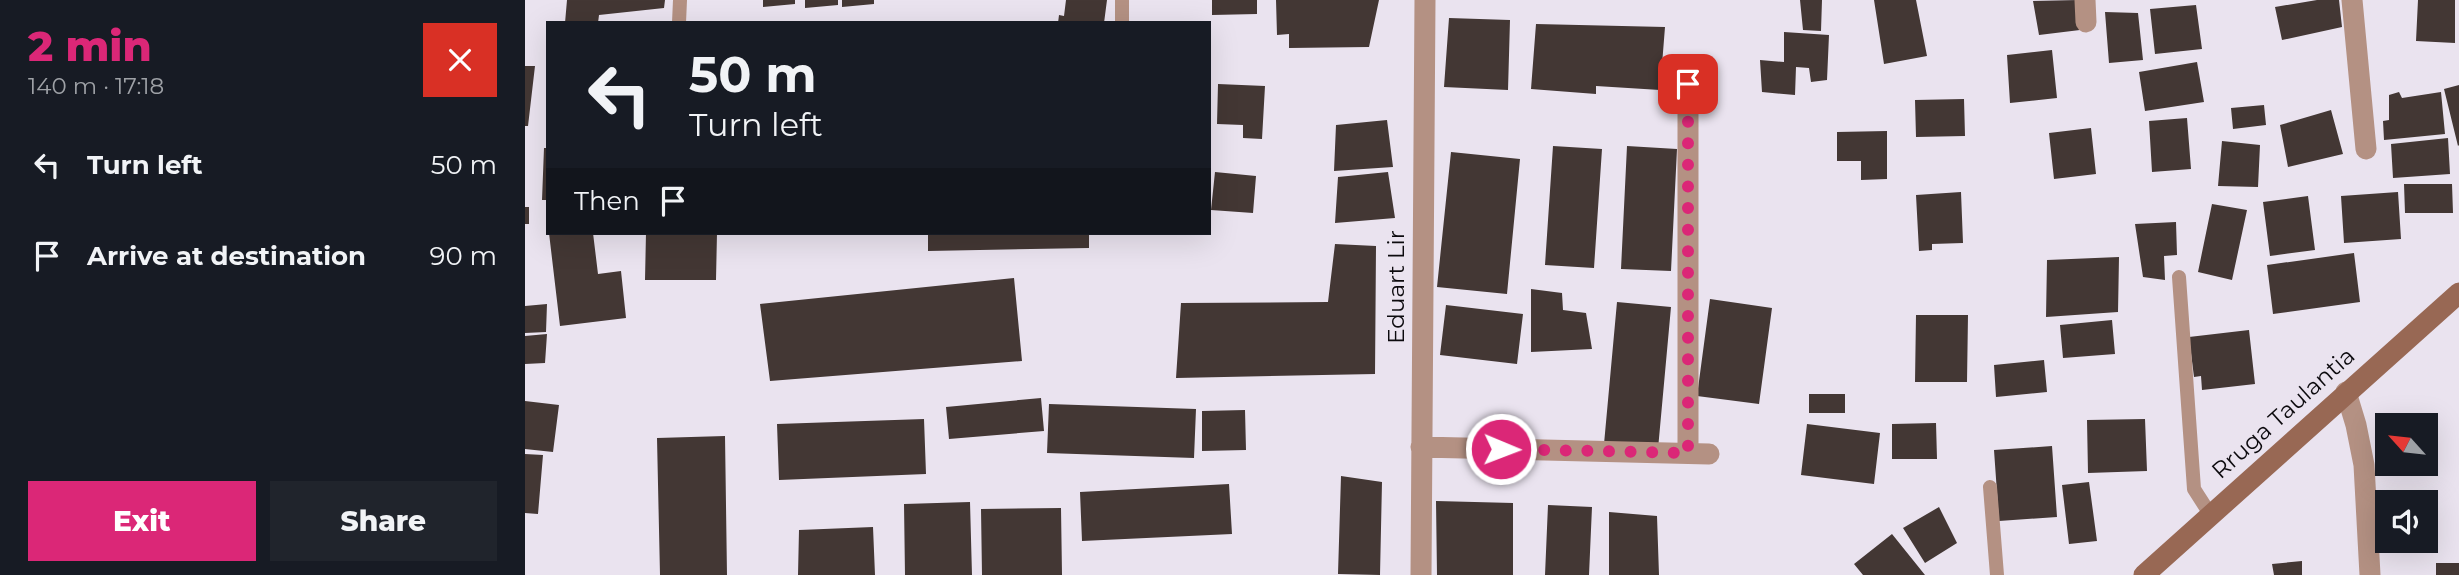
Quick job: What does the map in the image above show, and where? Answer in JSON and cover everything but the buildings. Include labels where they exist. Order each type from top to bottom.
[{"type":"street","name":"Eduart Lir","points":[[1421,575],[1425,0]]},
{"type":"street","points":[[2085,0],[2086,23]]},
{"type":"street","points":[[2352,0],[2365,149]]},
{"type":"street","points":[[1688,84],[1688,453]]},
{"type":"street","name":"Rruga Taulantia","points":[[2144,575],[2459,293]]},
{"type":"street","points":[[2346,393],[2364,465],[2370,575]]},
{"type":"street","points":[[1421,447],[1709,454]]},
{"type":"lane","points":[[679,21],[680,0]]},
{"type":"lane","points":[[1122,0],[1122,21]]},
{"type":"lane","points":[[2179,277],[2195,489],[2210,514]]},
{"type":"lane","points":[[1990,487],[1997,575]]},
{"type":"route","points":[[1501,449],[1688,453],[1688,84]]}]
